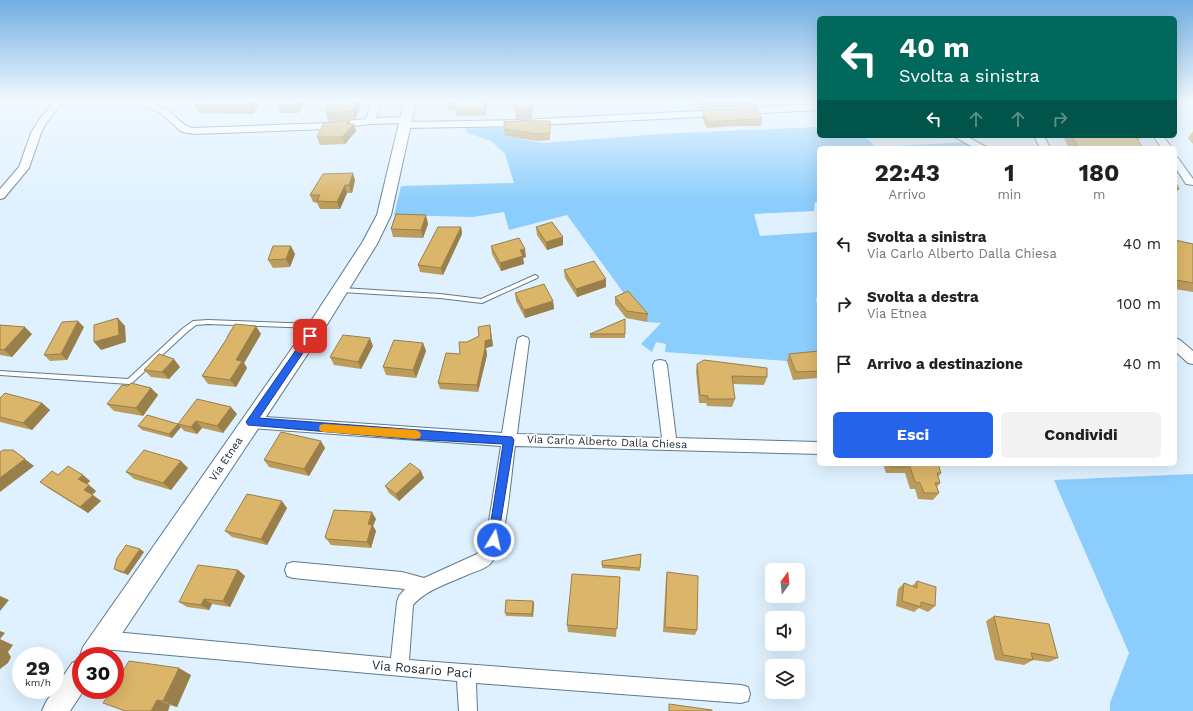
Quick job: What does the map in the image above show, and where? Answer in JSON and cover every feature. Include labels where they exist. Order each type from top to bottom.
[{"type":"main road","name":"Via Etnea","points":[[98,647],[317,326],[370,244],[384,215],[402,135]]},
{"type":"main road","points":[[55,711],[72,686]]},
{"type":"street","points":[[0,196],[24,168],[35,135]]},
{"type":"street","points":[[962,138],[979,146]]},
{"type":"street","points":[[1177,163],[1192,183]]},
{"type":"street","points":[[400,668],[405,602],[412,594],[424,586],[483,560],[490,551],[494,540],[523,341]]},
{"type":"street","points":[[1177,345],[1193,359]]},
{"type":"street","points":[[660,365],[670,444]]},
{"type":"street","name":"Via Carlo Alberto Dalla Chiesa","points":[[251,422],[508,440],[817,448]]},
{"type":"street","points":[[293,570],[402,580],[424,586]]},
{"type":"street","name":"Via Rosario Paci","points":[[124,650],[400,668],[741,694]]},
{"type":"street","points":[[466,673],[468,711]]},
{"type":"lane","points":[[340,290],[440,296],[482,301],[535,277]]},
{"type":"lane","points":[[0,373],[129,382],[184,331],[195,323],[208,322],[317,326]]},
{"type":"shaded area","points":[[474,135],[505,135],[543,143],[646,135],[817,135],[817,138],[866,138],[875,146],[817,146],[817,202],[815,202],[814,211],[754,214],[760,236],[817,232],[817,359],[787,361],[665,352],[666,344],[656,342],[652,352],[641,344],[661,323],[647,322],[628,299],[567,215],[509,230],[504,212],[473,217],[394,215],[401,186],[514,183],[505,154],[491,141]]},
{"type":"shaded area","points":[[969,142],[976,146],[895,146]]},
{"type":"shaded area","points":[[1193,474],[1193,711],[1110,711],[1110,703],[1129,653],[1054,480]]},
{"type":"building","points":[[318,135],[344,135],[342,137],[317,137]]},
{"type":"building","points":[[1073,138],[1136,138],[1142,146],[1078,146]]},
{"type":"building","points":[[353,173],[349,185],[345,185],[337,202],[317,201],[320,195],[310,195],[323,174]]},
{"type":"building","points":[[396,214],[426,215],[421,230],[391,229]]},
{"type":"building","points":[[552,222],[563,237],[546,242],[536,227]]},
{"type":"building","points":[[438,227],[461,227],[441,268],[418,265]]},
{"type":"building","points":[[519,238],[525,249],[520,250],[523,256],[500,263],[491,246]]},
{"type":"building","points":[[1177,240],[1193,244],[1193,283],[1177,280]]},
{"type":"building","points":[[273,246],[291,246],[286,259],[268,260]]},
{"type":"building","points":[[594,261],[606,279],[576,289],[564,270]]},
{"type":"building","points":[[544,284],[553,301],[524,310],[515,293]]},
{"type":"building","points":[[628,291],[648,314],[627,311],[615,297]]},
{"type":"building","points":[[118,318],[119,335],[94,342],[94,325]]},
{"type":"building","points":[[625,319],[625,334],[590,334]]},
{"type":"building","points":[[78,321],[61,354],[44,355],[62,322]]},
{"type":"building","points":[[235,324],[256,326],[236,360],[242,361],[230,380],[202,376],[228,337]]},
{"type":"building","points":[[0,325],[25,327],[4,350],[0,349]]},
{"type":"building","points":[[490,325],[491,339],[485,341],[485,348],[477,385],[438,383],[446,353],[460,354],[459,342],[467,342],[479,336],[478,327]]},
{"type":"building","points":[[343,335],[370,338],[358,362],[330,357]]},
{"type":"building","points":[[394,340],[423,343],[413,370],[383,367]]},
{"type":"building","points":[[817,351],[817,371],[796,372],[789,354]]},
{"type":"building","points":[[159,354],[174,359],[162,372],[144,370]]},
{"type":"building","points":[[704,360],[767,368],[767,377],[732,376],[735,399],[708,399],[708,396],[700,395],[697,364]]},
{"type":"building","points":[[131,383],[151,388],[136,408],[107,404],[122,385],[128,386]]},
{"type":"building","points":[[5,393],[42,403],[23,423],[0,417],[0,398]]},
{"type":"building","points":[[197,399],[231,407],[217,426],[196,421],[191,427],[178,424]]},
{"type":"building","points":[[147,415],[178,424],[169,434],[138,426]]},
{"type":"building","points":[[281,432],[321,441],[304,469],[264,460]]},
{"type":"building","points":[[3,450],[13,450],[25,459],[0,478],[0,452]]},
{"type":"building","points":[[144,450],[181,461],[163,483],[126,472]]},
{"type":"building","points":[[410,463],[421,471],[396,494],[385,486]]},
{"type":"building","points":[[68,466],[83,475],[78,479],[89,485],[84,490],[93,495],[80,507],[40,482],[52,471],[58,475]]},
{"type":"building","points":[[939,466],[941,473],[937,473],[940,483],[935,483],[939,493],[924,493],[920,483],[915,482],[910,467],[891,467]]},
{"type":"building","points":[[247,494],[282,501],[261,539],[225,531]]},
{"type":"building","points":[[334,510],[372,512],[368,524],[372,525],[367,542],[326,539],[325,537]]},
{"type":"building","points":[[126,545],[140,549],[124,572],[114,569],[117,558]]},
{"type":"building","points":[[641,554],[640,568],[602,565],[602,561]]},
{"type":"building","points":[[198,565],[238,570],[223,601],[204,599],[201,605],[179,602]]},
{"type":"building","points":[[667,572],[698,576],[697,630],[665,627]]},
{"type":"building","points":[[572,574],[620,577],[617,629],[567,625]]},
{"type":"building","points":[[917,581],[936,587],[935,606],[921,602],[921,607],[902,601],[904,583],[917,588]]},
{"type":"building","points":[[506,600],[533,601],[532,614],[505,613]]},
{"type":"building","points":[[994,616],[1049,624],[1058,658],[1031,653],[1033,660],[1003,655]]},
{"type":"building","points":[[129,661],[179,668],[163,701],[157,700],[151,711],[125,711],[103,703],[106,699],[124,699],[124,669]]},
{"type":"building","points":[[669,704],[712,710],[712,711],[669,711]]},
{"type":"slow traffic","points":[[324,428],[416,435]]},
{"type":"route","points":[[310,336],[251,422],[508,440],[494,540]]}]
